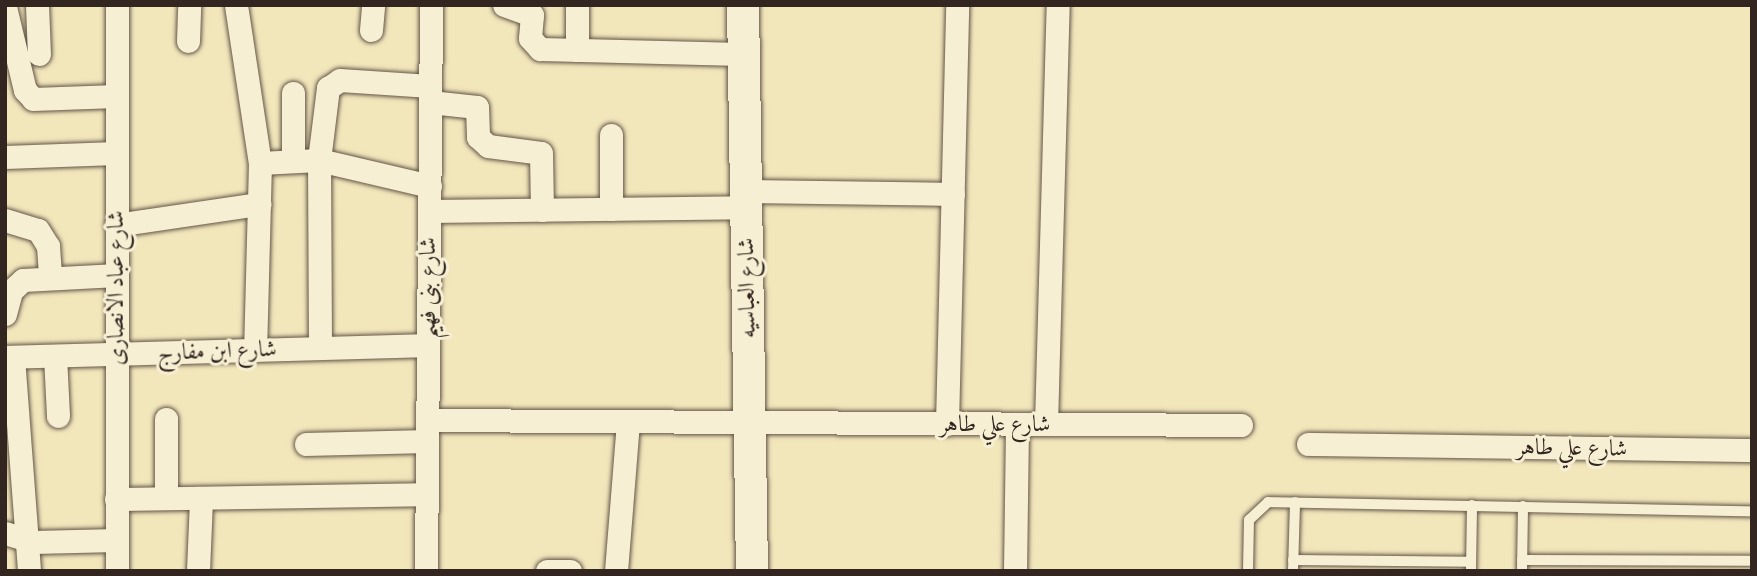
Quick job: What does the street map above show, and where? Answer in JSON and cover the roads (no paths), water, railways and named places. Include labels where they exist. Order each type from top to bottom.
[{"type":"main road","name":"شارع العباسيه","points":[[743,5],[752,571]]},
{"type":"street","points":[[37,5],[39,54]]},
{"type":"street","name":"شارع عباد الانصارى","points":[[117,5],[116,540],[124,570]]},
{"type":"street","points":[[188,41],[189,5]]},
{"type":"street","points":[[236,5],[260,163],[255,350]]},
{"type":"street","points":[[371,30],[373,5]]},
{"type":"street","name":"شارع بنى فهيم","points":[[426,571],[431,5]]},
{"type":"street","points":[[504,5],[533,15],[530,38],[540,49],[742,54]]},
{"type":"street","points":[[577,5],[577,50]]},
{"type":"street","points":[[947,424],[957,5]]},
{"type":"street","points":[[1046,424],[1058,5]]},
{"type":"street","points":[[5,7],[33,99],[116,96]]},
{"type":"street","points":[[320,348],[319,160],[328,88],[340,80],[430,94],[477,107],[478,137],[488,146],[541,153],[542,210]]},
{"type":"street","points":[[293,93],[293,160]]},
{"type":"street","points":[[611,135],[611,209]]},
{"type":"street","points":[[5,157],[116,153]]},
{"type":"street","points":[[260,163],[319,160],[430,186]]},
{"type":"street","points":[[429,211],[611,209],[746,199],[953,194]]},
{"type":"street","points":[[116,225],[259,204]]},
{"type":"street","points":[[5,220],[38,230],[48,246],[50,275]]},
{"type":"street","points":[[5,314],[11,291],[23,280],[50,275],[117,275]]},
{"type":"street","name":"شارع ابن مفارج","points":[[9,357],[428,345]]},
{"type":"street","points":[[55,356],[58,416]]},
{"type":"street","points":[[9,357],[29,541],[29,571]]},
{"type":"street","points":[[166,419],[166,498]]},
{"type":"street","points":[[616,571],[628,422]]},
{"type":"street","name":"شارع علي طاهر","points":[[306,443],[427,431],[628,422],[1241,425]]},
{"type":"street","points":[[1015,571],[1017,424]]},
{"type":"street","name":"شارع علي طاهر","points":[[1308,444],[1752,450]]},
{"type":"street","points":[[116,499],[427,494]]},
{"type":"street","points":[[198,571],[201,498]]},
{"type":"street","points":[[5,533],[29,541],[116,540]]},
{"type":"street","points":[[547,571],[569,571]]},
{"type":"lane","points":[[1248,571],[1252,513],[1268,502],[1752,511]]},
{"type":"lane","points":[[1295,502],[1293,565],[1471,566],[1472,505]]},
{"type":"lane","points":[[1523,506],[1522,565],[1752,561]]}]
